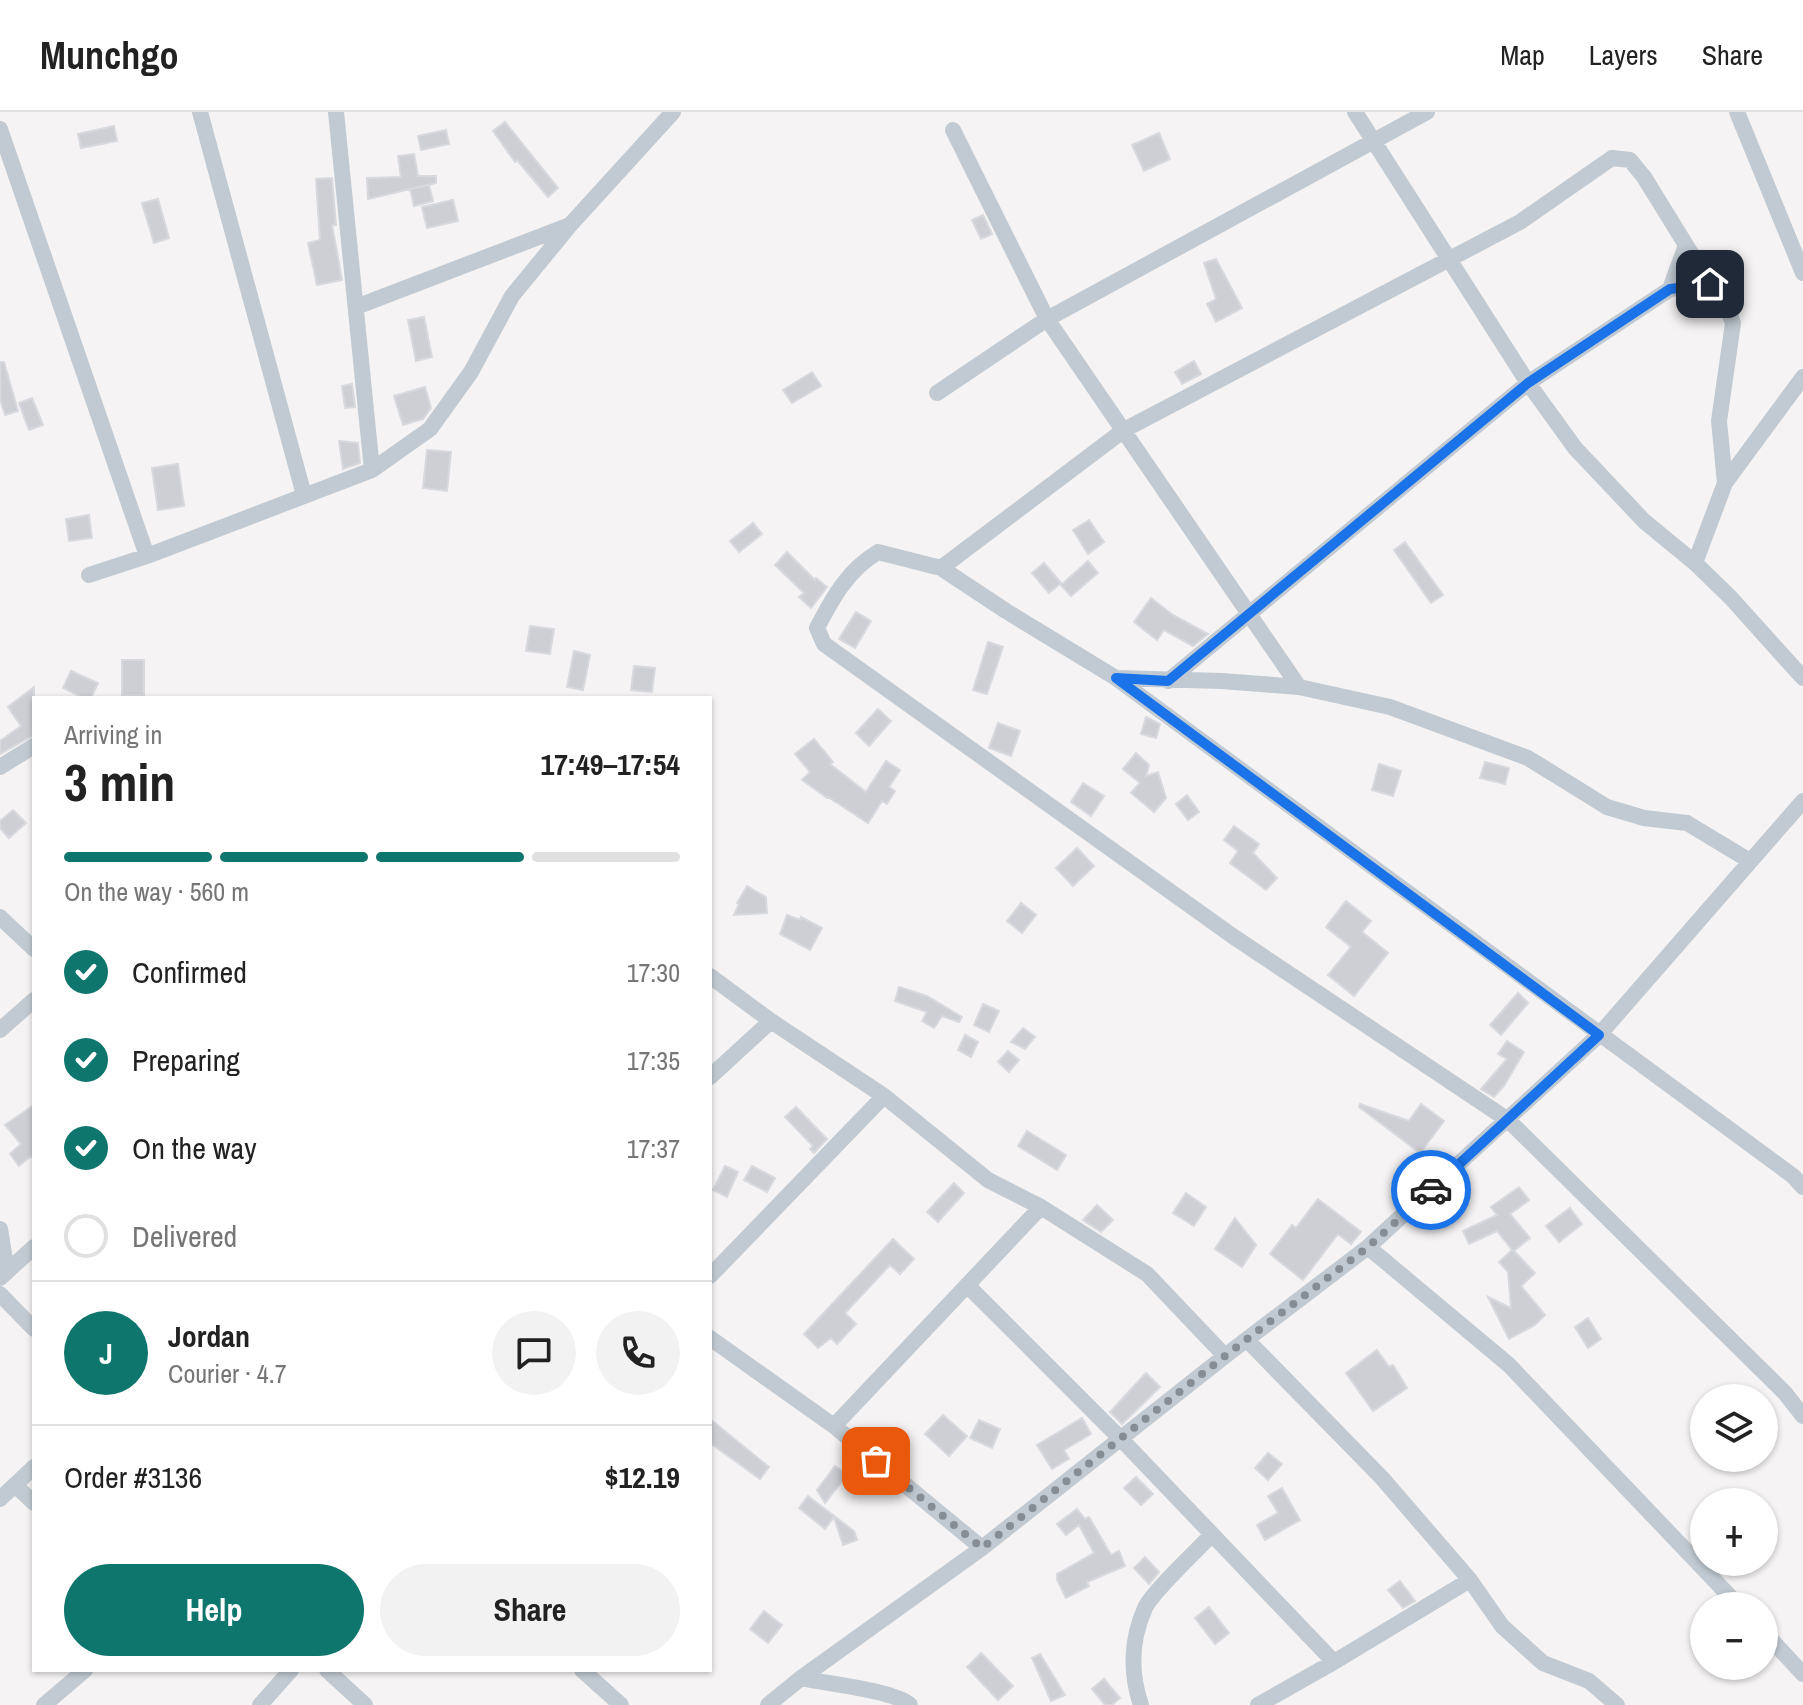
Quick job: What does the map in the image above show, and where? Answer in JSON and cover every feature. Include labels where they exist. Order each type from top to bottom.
[{"type":"street","points":[[200,112],[304,495]]},
{"type":"street","points":[[336,112],[372,470]]},
{"type":"street","points":[[89,575],[372,470],[430,429],[471,372],[512,296],[571,224],[673,112]]},
{"type":"street","points":[[1355,112],[1528,383],[1575,448],[1644,521],[1731,598],[1803,678]]},
{"type":"street","points":[[937,393],[1047,319],[1427,112]]},
{"type":"street","points":[[1737,112],[1803,273]]},
{"type":"street","points":[[0,129],[147,556]]},
{"type":"street","points":[[953,130],[1047,319],[1299,687]]},
{"type":"street","points":[[941,568],[1124,430],[1520,222],[1612,158],[1630,160],[1644,177],[1710,284],[1725,302],[1733,323],[1719,421],[1725,483]]},
{"type":"street","points":[[356,307],[571,224]]},
{"type":"street","points":[[1670,289],[1686,245]]},
{"type":"street","points":[[1168,681],[1528,383],[1670,289],[1710,284]]},
{"type":"street","points":[[1695,563],[1725,483],[1803,377]]},
{"type":"street","points":[[1803,1187],[1793,1176],[1116,678],[941,568],[878,552],[861,562],[836,592],[817,628],[824,644],[1234,937],[1508,1120],[1785,1393],[1803,1416]]},
{"type":"street","points":[[1116,678],[1299,687],[1390,707],[1528,758],[1607,807],[1644,818],[1687,823],[1750,861]]},
{"type":"street","points":[[0,767],[32,747]]},
{"type":"street","points":[[768,1705],[982,1548],[1368,1247],[1599,1035],[1750,861],[1800,809]]},
{"type":"street","points":[[0,917],[32,947]]},
{"type":"street","points":[[712,977],[884,1096],[988,1180],[1041,1207],[1147,1274],[1225,1356]]},
{"type":"street","points":[[0,1030],[32,1002]]},
{"type":"street","points":[[712,1075],[771,1021]]},
{"type":"street","points":[[712,1274],[884,1096]]},
{"type":"street","points":[[834,1426],[1041,1207]]},
{"type":"street","points":[[0,1229],[3,1275]]},
{"type":"street","points":[[1368,1247],[1509,1365],[1726,1592]]},
{"type":"street","points":[[3,1275],[32,1249]]},
{"type":"street","points":[[967,1285],[1121,1439],[1334,1662]]},
{"type":"street","points":[[0,1294],[32,1327]]},
{"type":"street","points":[[712,1339],[834,1426],[982,1548]]},
{"type":"street","points":[[1247,1340],[1382,1478],[1470,1580],[1502,1626],[1543,1663],[1589,1681],[1617,1705]]},
{"type":"street","points":[[1785,1393],[1803,1398]]},
{"type":"street","points":[[0,1499],[32,1469]]},
{"type":"street","points":[[15,1485],[32,1501]]},
{"type":"street","points":[[1141,1705],[1135,1686],[1132,1654],[1145,1606],[1212,1534]]},
{"type":"street","points":[[1258,1705],[1470,1580]]},
{"type":"street","points":[[1778,1647],[1803,1674]]},
{"type":"street","points":[[49,1704],[83,1672]]},
{"type":"street","points":[[260,1705],[289,1672]]},
{"type":"street","points":[[329,1672],[365,1705]]},
{"type":"street","points":[[584,1672],[621,1705]]},
{"type":"street","points":[[801,1678],[871,1691],[904,1700],[910,1705]]},
{"type":"building","points":[[505,122],[558,188],[548,197],[517,160],[515,162],[493,131]]},
{"type":"building","points":[[114,126],[117,141],[81,148],[78,134]]},
{"type":"building","points":[[446,130],[449,144],[421,150],[418,136]]},
{"type":"building","points":[[1159,133],[1170,159],[1144,171],[1132,145]]},
{"type":"building","points":[[414,154],[418,176],[436,176],[436,183],[368,199],[367,178],[401,177],[398,156]]},
{"type":"building","points":[[332,178],[336,225],[332,225],[342,280],[317,285],[308,243],[320,240],[316,179]]},
{"type":"building","points":[[429,185],[433,201],[414,206],[410,189]]},
{"type":"building","points":[[158,199],[169,238],[154,243],[142,203]]},
{"type":"building","points":[[453,200],[458,221],[427,228],[422,207]]},
{"type":"building","points":[[983,215],[992,234],[981,239],[972,220]]},
{"type":"building","points":[[1216,259],[1242,308],[1216,322],[1207,304],[1216,299],[1204,263]]},
{"type":"building","points":[[424,317],[432,357],[416,361],[408,320]]},
{"type":"building","points":[[1194,361],[1201,374],[1182,384],[1175,372]]},
{"type":"building","points":[[0,362],[4,362],[18,411],[5,415],[0,399]]},
{"type":"building","points":[[812,372],[821,386],[792,403],[783,390]]},
{"type":"building","points":[[352,384],[355,407],[345,408],[342,386]]},
{"type":"building","points":[[425,387],[431,408],[423,419],[403,425],[394,396]]},
{"type":"building","points":[[32,398],[43,425],[29,430],[19,403]]},
{"type":"building","points":[[339,441],[358,443],[360,463],[343,469]]},
{"type":"building","points":[[427,450],[451,452],[447,491],[423,488]]},
{"type":"building","points":[[178,464],[184,506],[158,510],[152,468]]},
{"type":"building","points":[[89,515],[92,538],[69,541],[66,519]]},
{"type":"building","points":[[1089,520],[1104,542],[1088,554],[1073,530]]},
{"type":"building","points":[[753,523],[762,534],[739,552],[730,541]]},
{"type":"building","points":[[1405,542],[1443,595],[1431,603],[1394,550]]},
{"type":"building","points":[[787,552],[815,580],[827,587],[811,608],[799,597],[804,593],[775,565]]},
{"type":"building","points":[[1088,561],[1098,573],[1071,596],[1061,585]]},
{"type":"building","points":[[1044,563],[1061,583],[1049,593],[1032,573]]},
{"type":"building","points":[[1151,598],[1173,615],[1208,634],[1193,646],[1164,630],[1157,640],[1134,622]]},
{"type":"building","points":[[856,612],[871,621],[855,648],[839,639]]},
{"type":"building","points":[[530,626],[554,629],[550,654],[526,651]]},
{"type":"building","points":[[988,642],[1003,647],[987,694],[973,690]]},
{"type":"building","points":[[574,651],[590,655],[583,690],[567,687]]},
{"type":"building","points":[[122,660],[144,660],[144,695],[122,695]]},
{"type":"building","points":[[634,666],[655,668],[652,692],[631,690]]},
{"type":"building","points":[[71,671],[98,683],[92,696],[80,696],[63,688]]},
{"type":"building","points":[[34,687],[32,736],[0,754],[0,741],[21,726],[8,707]]},
{"type":"building","points":[[878,709],[891,721],[869,746],[856,733]]},
{"type":"building","points":[[1146,717],[1160,724],[1156,738],[1141,734]]},
{"type":"building","points":[[998,723],[1020,731],[1011,756],[989,748]]},
{"type":"building","points":[[814,739],[833,762],[830,764],[866,792],[886,761],[900,770],[889,787],[895,791],[887,804],[882,801],[868,823],[802,780],[810,772],[795,754]]},
{"type":"building","points":[[1136,753],[1149,765],[1146,776],[1158,772],[1166,798],[1154,812],[1131,793],[1140,783],[1123,769]]},
{"type":"building","points":[[1485,762],[1509,768],[1505,784],[1480,778]]},
{"type":"building","points":[[1379,764],[1401,771],[1393,796],[1372,790]]},
{"type":"building","points":[[1083,783],[1104,796],[1091,816],[1071,802]]},
{"type":"building","points":[[1187,795],[1199,812],[1188,820],[1176,804]]},
{"type":"building","points":[[13,810],[26,823],[9,838],[0,828],[0,821]]},
{"type":"building","points":[[1234,826],[1259,844],[1253,853],[1277,878],[1266,890],[1230,863],[1238,851],[1224,840]]},
{"type":"building","points":[[1077,848],[1094,866],[1073,886],[1056,868]]},
{"type":"building","points":[[747,886],[766,897],[767,913],[734,915]]},
{"type":"building","points":[[1346,901],[1371,921],[1362,932],[1388,953],[1354,996],[1328,975],[1351,947],[1326,927]]},
{"type":"building","points":[[1021,903],[1036,915],[1022,933],[1007,921]]},
{"type":"building","points":[[787,915],[800,920],[801,917],[822,928],[810,950],[780,934]]},
{"type":"building","points":[[899,987],[927,996],[962,1017],[959,1022],[942,1016],[934,1028],[922,1021],[927,1012],[895,1001]]},
{"type":"building","points":[[1518,993],[1528,1003],[1501,1035],[1490,1025]]},
{"type":"building","points":[[983,1004],[999,1011],[989,1032],[974,1025]]},
{"type":"building","points":[[1023,1028],[1035,1037],[1025,1049],[1011,1042]]},
{"type":"building","points":[[965,1035],[978,1042],[971,1057],[958,1050]]},
{"type":"building","points":[[1507,1041],[1524,1052],[1494,1097],[1481,1089],[1507,1059],[1498,1054]]},
{"type":"building","points":[[1008,1051],[1019,1060],[1009,1072],[998,1062]]},
{"type":"building","points":[[1360,1104],[1409,1121],[1421,1104],[1444,1121],[1420,1153],[1359,1107]]},
{"type":"building","points":[[32,1106],[32,1157],[19,1166],[10,1154],[21,1144],[5,1125]]},
{"type":"building","points":[[796,1107],[827,1139],[814,1153],[810,1149],[813,1146],[785,1117]]},
{"type":"building","points":[[1027,1131],[1066,1155],[1057,1170],[1018,1146]]},
{"type":"building","points":[[725,1166],[738,1172],[727,1197],[713,1190]]},
{"type":"building","points":[[752,1166],[775,1178],[767,1192],[744,1180]]},
{"type":"building","points":[[954,1183],[964,1193],[938,1222],[927,1212]]},
{"type":"building","points":[[1519,1187],[1529,1200],[1510,1214],[1530,1238],[1514,1251],[1535,1273],[1521,1286],[1545,1315],[1535,1325],[1509,1339],[1488,1297],[1511,1308],[1508,1272],[1499,1262],[1512,1250],[1497,1231],[1469,1244],[1463,1231],[1497,1215],[1491,1207]]},
{"type":"building","points":[[1186,1193],[1206,1207],[1194,1226],[1173,1213]]},
{"type":"building","points":[[1318,1199],[1361,1232],[1351,1244],[1338,1234],[1303,1280],[1270,1254],[1292,1225],[1296,1228]]},
{"type":"building","points":[[1097,1205],[1113,1220],[1101,1232],[1083,1220]]},
{"type":"building","points":[[1570,1208],[1582,1224],[1559,1242],[1546,1226]]},
{"type":"building","points":[[1235,1218],[1256,1245],[1242,1267],[1215,1249]]},
{"type":"building","points":[[893,1239],[914,1259],[900,1274],[890,1265],[845,1313],[856,1324],[837,1344],[831,1338],[818,1348],[804,1334]]},
{"type":"building","points":[[1588,1318],[1601,1339],[1588,1348],[1575,1327]]},
{"type":"building","points":[[1377,1350],[1389,1367],[1393,1365],[1407,1388],[1373,1411],[1346,1373]]},
{"type":"building","points":[[1146,1373],[1160,1387],[1122,1424],[1110,1412]]},
{"type":"building","points":[[943,1415],[967,1436],[949,1456],[925,1434]]},
{"type":"building","points":[[1082,1418],[1091,1434],[1064,1450],[1069,1459],[1052,1469],[1037,1445]]},
{"type":"building","points":[[979,1420],[1000,1429],[992,1448],[970,1438]]},
{"type":"building","points":[[712,1421],[769,1467],[760,1479],[712,1444]]},
{"type":"building","points":[[1268,1453],[1282,1464],[1268,1480],[1255,1468]]},
{"type":"building","points":[[835,1466],[847,1475],[825,1503],[817,1490]]},
{"type":"building","points":[[1136,1477],[1153,1494],[1141,1505],[1124,1488]]},
{"type":"building","points":[[1282,1488],[1300,1520],[1265,1540],[1257,1525],[1278,1513],[1268,1496]]},
{"type":"building","points":[[808,1496],[854,1531],[857,1540],[843,1545],[834,1517],[825,1529],[799,1508]]},
{"type":"building","points":[[1077,1509],[1085,1519],[1089,1517],[1111,1555],[1119,1551],[1125,1566],[1087,1582],[1089,1586],[1066,1598],[1057,1574],[1094,1553],[1079,1525],[1066,1535],[1057,1524]]},
{"type":"building","points":[[1145,1557],[1159,1572],[1149,1584],[1134,1568]]},
{"type":"building","points":[[1400,1581],[1415,1601],[1403,1608],[1388,1590]]},
{"type":"building","points":[[1209,1607],[1229,1633],[1215,1644],[1195,1618]]},
{"type":"building","points":[[764,1611],[782,1625],[768,1643],[750,1629]]},
{"type":"building","points":[[981,1653],[1013,1686],[998,1700],[967,1667]]},
{"type":"building","points":[[1040,1654],[1065,1695],[1051,1701],[1032,1658]]},
{"type":"building","points":[[1104,1679],[1120,1698],[1112,1705],[1105,1705],[1092,1689]]},
{"type":"way so far","points":[[876,1461],[982,1548],[1368,1247],[1431,1190]]},
{"type":"route","points":[[1431,1190],[1599,1035],[1116,678],[1168,681],[1528,383],[1670,289],[1710,284]]}]
